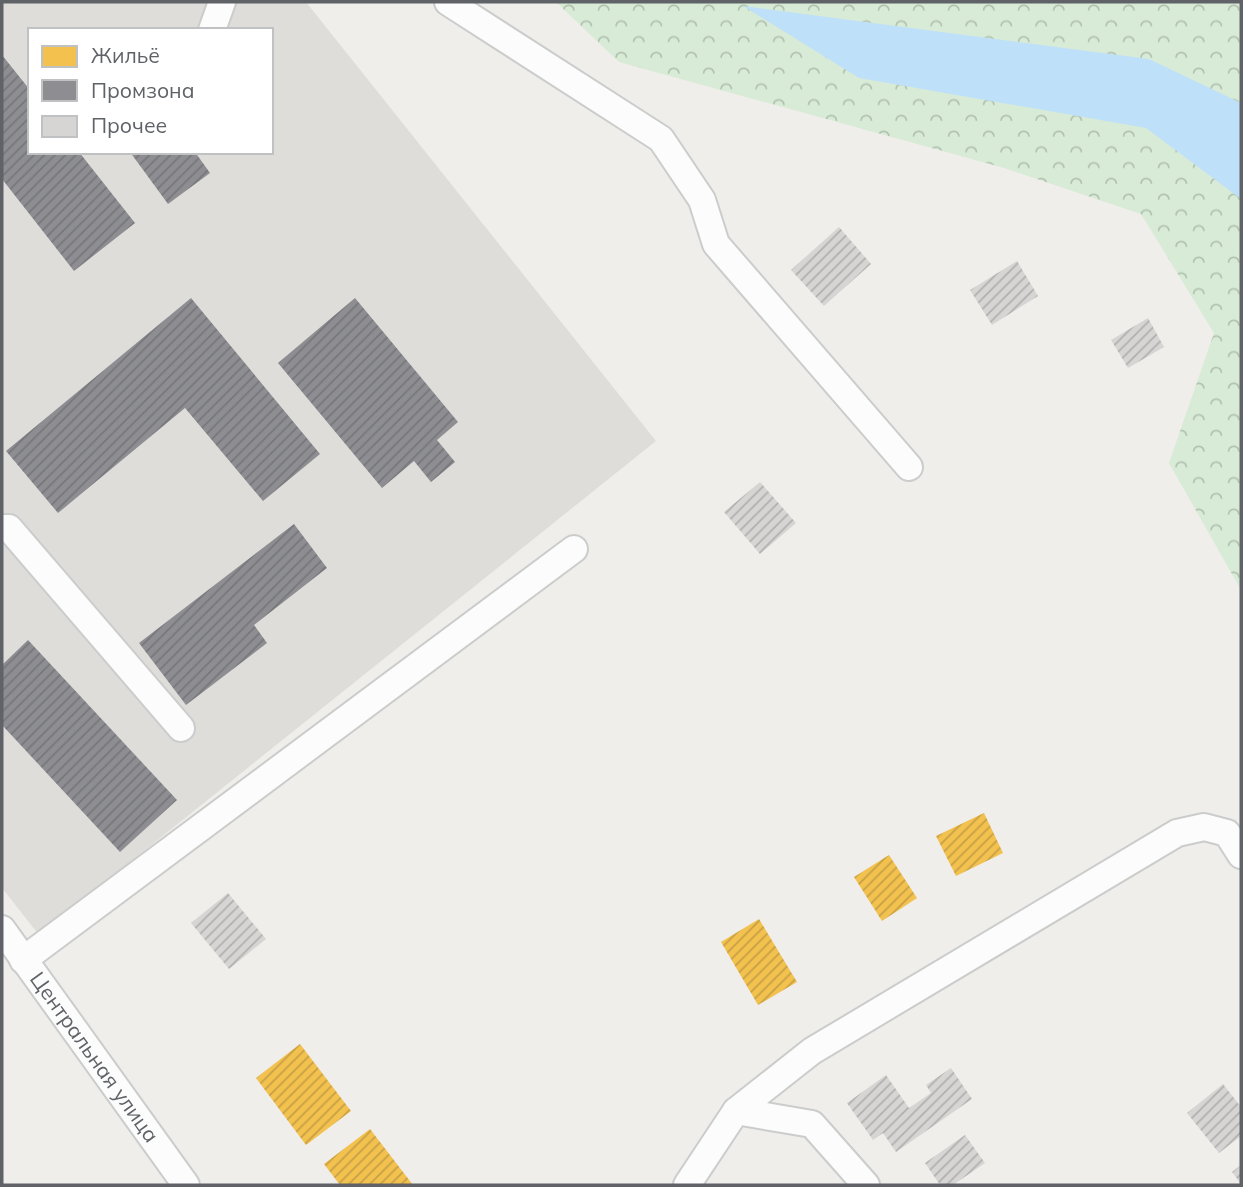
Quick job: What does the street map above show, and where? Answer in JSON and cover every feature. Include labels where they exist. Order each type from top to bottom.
[{"type":"street","points":[[213,28],[222,2]]},
{"type":"street","points":[[448,2],[662,139],[702,200],[716,244],[909,467]]},
{"type":"street","points":[[2,528],[9,528],[181,728]]},
{"type":"street","points":[[23,960],[574,549]]},
{"type":"street","points":[[687,1185],[736,1111],[812,1051],[1177,833],[1204,827],[1227,833],[1241,855]]},
{"type":"street","name":"Центральная улица","points":[[2,929],[186,1185]]},
{"type":"street","points":[[736,1111],[812,1124],[866,1185]]},
{"type":"shaded area","points":[[2,2],[306,2],[656,441],[39,935],[2,888]]},
{"type":"green space","points":[[556,2],[1241,2],[1241,590],[1169,463],[1214,333],[1141,214],[1004,168],[619,62]]},
{"type":"water","points":[[743,6],[1149,59],[1241,103],[1241,199],[1146,128],[859,78]]},
{"type":"building: Жильё","points":[[984,813],[1003,853],[956,876],[936,836]]},
{"type":"building: Жильё","points":[[889,855],[917,898],[882,921],[854,877]]},
{"type":"building: Жильё","points":[[759,919],[797,982],[758,1005],[721,942]]},
{"type":"building: Жильё","points":[[300,1044],[351,1111],[306,1145],[256,1078]]},
{"type":"building: Жильё","points":[[370,1129],[413,1185],[340,1185],[324,1164]]},
{"type":"building: Промзона","points":[[2,55],[28,88],[28,154],[81,154],[135,223],[74,271],[2,179]]},
{"type":"building: Промзона","points":[[131,154],[196,154],[210,173],[168,204]]},
{"type":"building: Промзона","points":[[191,298],[320,454],[263,501],[185,408],[58,513],[6,451]]},
{"type":"building: Промзона","points":[[355,298],[458,422],[437,440],[455,462],[431,482],[414,461],[382,488],[278,363]]},
{"type":"building: Промзона","points":[[294,524],[327,568],[254,625],[267,643],[186,705],[139,643]]},
{"type":"building: Промзона","points":[[28,640],[177,800],[120,852],[2,725],[2,665]]},
{"type":"building: Прочее","points":[[839,227],[871,264],[824,306],[791,270]]},
{"type":"building: Прочее","points":[[1017,261],[1038,296],[992,325],[970,290]]},
{"type":"building: Прочее","points":[[1148,318],[1164,347],[1128,368],[1111,340]]},
{"type":"building: Прочее","points":[[760,482],[796,523],[760,554],[724,512]]},
{"type":"building: Прочее","points":[[228,893],[266,939],[229,969],[191,923]]},
{"type":"building: Прочее","points":[[951,1068],[972,1099],[896,1152],[883,1133],[873,1140],[847,1103],[886,1075],[909,1108],[931,1093],[926,1085]]},
{"type":"building: Прочее","points":[[1223,1084],[1241,1107],[1241,1136],[1219,1153],[1187,1113]]},
{"type":"building: Прочее","points":[[965,1135],[985,1163],[953,1185],[940,1185],[925,1163]]},
{"type":"building: Прочее","points":[[1241,1165],[1241,1184],[1232,1172]]}]
